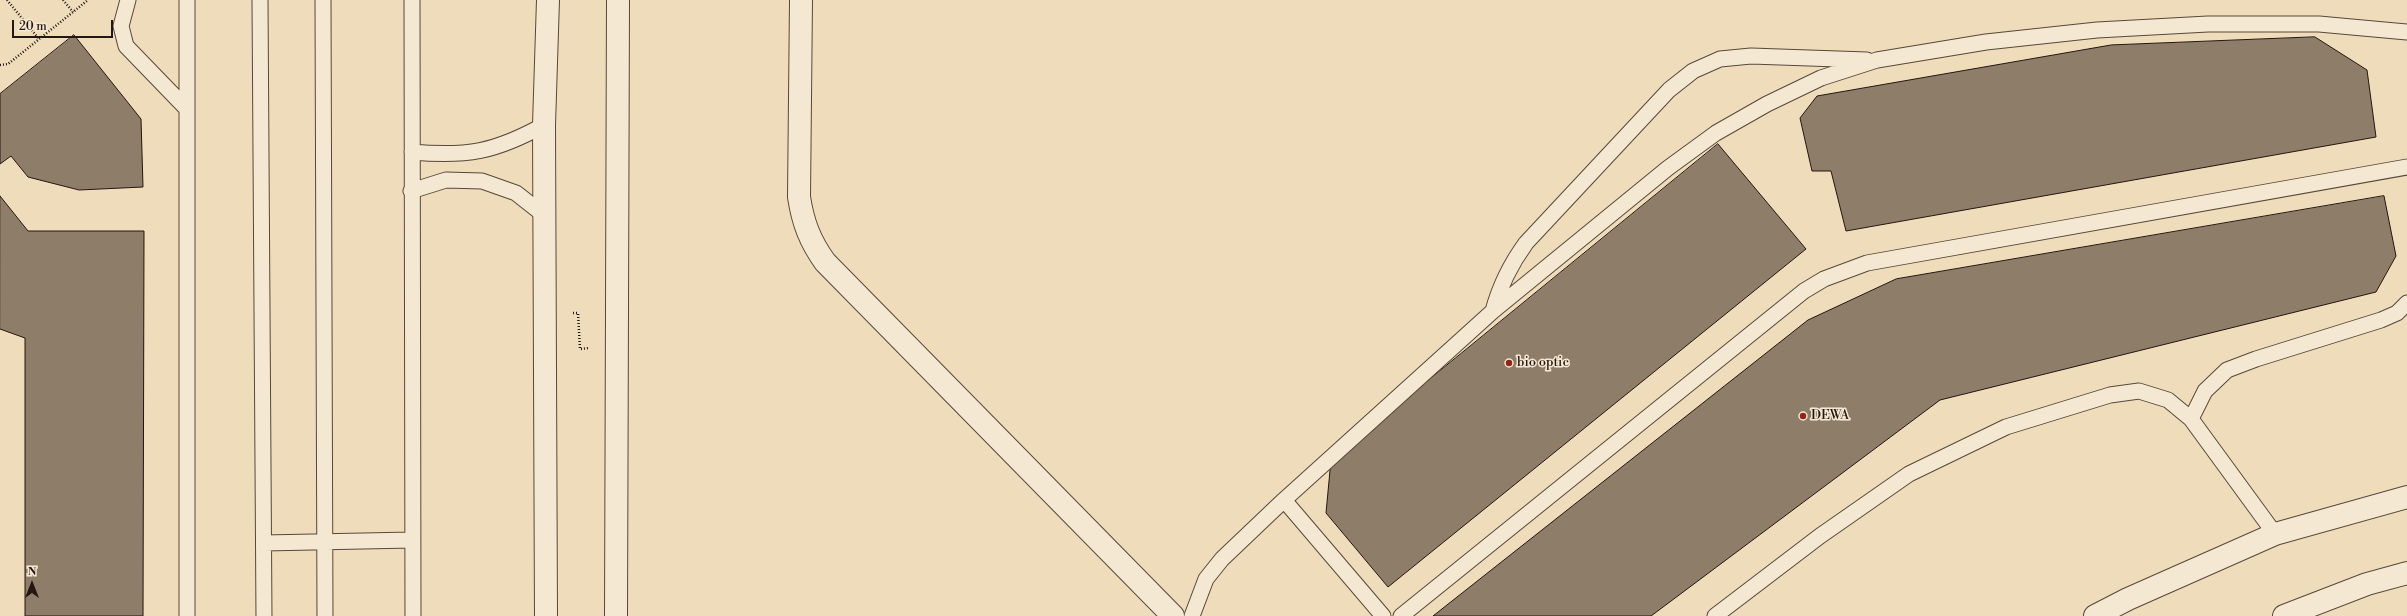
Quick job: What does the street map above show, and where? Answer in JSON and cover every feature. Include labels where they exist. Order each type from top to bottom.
[{"type":"street","points":[[546,616],[544,125],[548,0]]},
{"type":"street","points":[[616,616],[618,0]]},
{"type":"street","points":[[800,0],[799,198],[803,221],[811,243],[825,262],[1173,616]]},
{"type":"street","points":[[2095,616],[2128,598],[2275,534],[2407,497]]},
{"type":"street","points":[[2284,616],[2367,584],[2407,573]]},
{"type":"lane","points":[[187,0],[187,616]]},
{"type":"lane","points":[[260,0],[264,616]]},
{"type":"lane","points":[[323,0],[325,616]]},
{"type":"lane","points":[[412,0],[411,191],[413,616]]},
{"type":"lane","points":[[130,2],[121,26],[126,46],[186,108]]},
{"type":"lane","points":[[1192,616],[1200,591],[1213,568],[1284,500],[1493,311],[1668,168],[1716,133],[1767,104],[1821,78],[1877,60],[1986,42],[2097,30],[2208,24],[2320,24],[2407,32]]},
{"type":"lane","points":[[1493,311],[1503,281],[1511,264],[1526,243],[1669,90],[1693,70],[1720,59],[1751,56],[1877,60]]},
{"type":"lane","points":[[412,152],[446,155],[481,152],[514,142],[544,125]]},
{"type":"lane","points":[[1401,616],[1804,291],[1845,269],[1867,263],[2407,168]]},
{"type":"lane","points":[[411,191],[446,180],[482,181],[516,193],[544,215]]},
{"type":"lane","points":[[2191,419],[2205,391],[2227,370],[2256,359],[2381,320],[2397,313],[2407,303]]},
{"type":"lane","points":[[1715,616],[1820,536],[1909,474],[2006,427],[2110,395],[2139,391],[2168,400],[2191,419],[2275,534]]},
{"type":"lane","points":[[1284,500],[1383,616]]},
{"type":"lane","points":[[264,543],[412,540]]},
{"type":"path","points":[[8,0],[39,39]]},
{"type":"path","points":[[63,0],[73,12]]},
{"type":"path","points":[[0,65],[8,64],[88,0]]},
{"type":"path","points":[[544,315],[578,313],[580,349],[617,347]]},
{"type":"building","points":[[74,35],[141,119],[143,187],[79,190],[28,177],[11,156],[0,164],[0,94]]},
{"type":"building","points":[[2315,37],[2367,70],[2376,137],[1846,231],[1831,171],[1812,171],[1800,118],[1817,96],[2111,45]]},
{"type":"building","points":[[1718,144],[1806,249],[1388,587],[1326,513],[1331,460]]},
{"type":"building","points":[[0,196],[28,231],[144,231],[143,616],[25,616],[25,338],[0,329]]},
{"type":"building","name":"DEWA","points":[[2384,196],[2396,256],[2376,292],[1940,400],[1651,616],[1433,616],[1808,320],[1896,279]]},
{"type":"place","name":"bio optic","points":[[1509,363]]},
{"type":"place","name":"DEWA","points":[[1803,416]]}]
